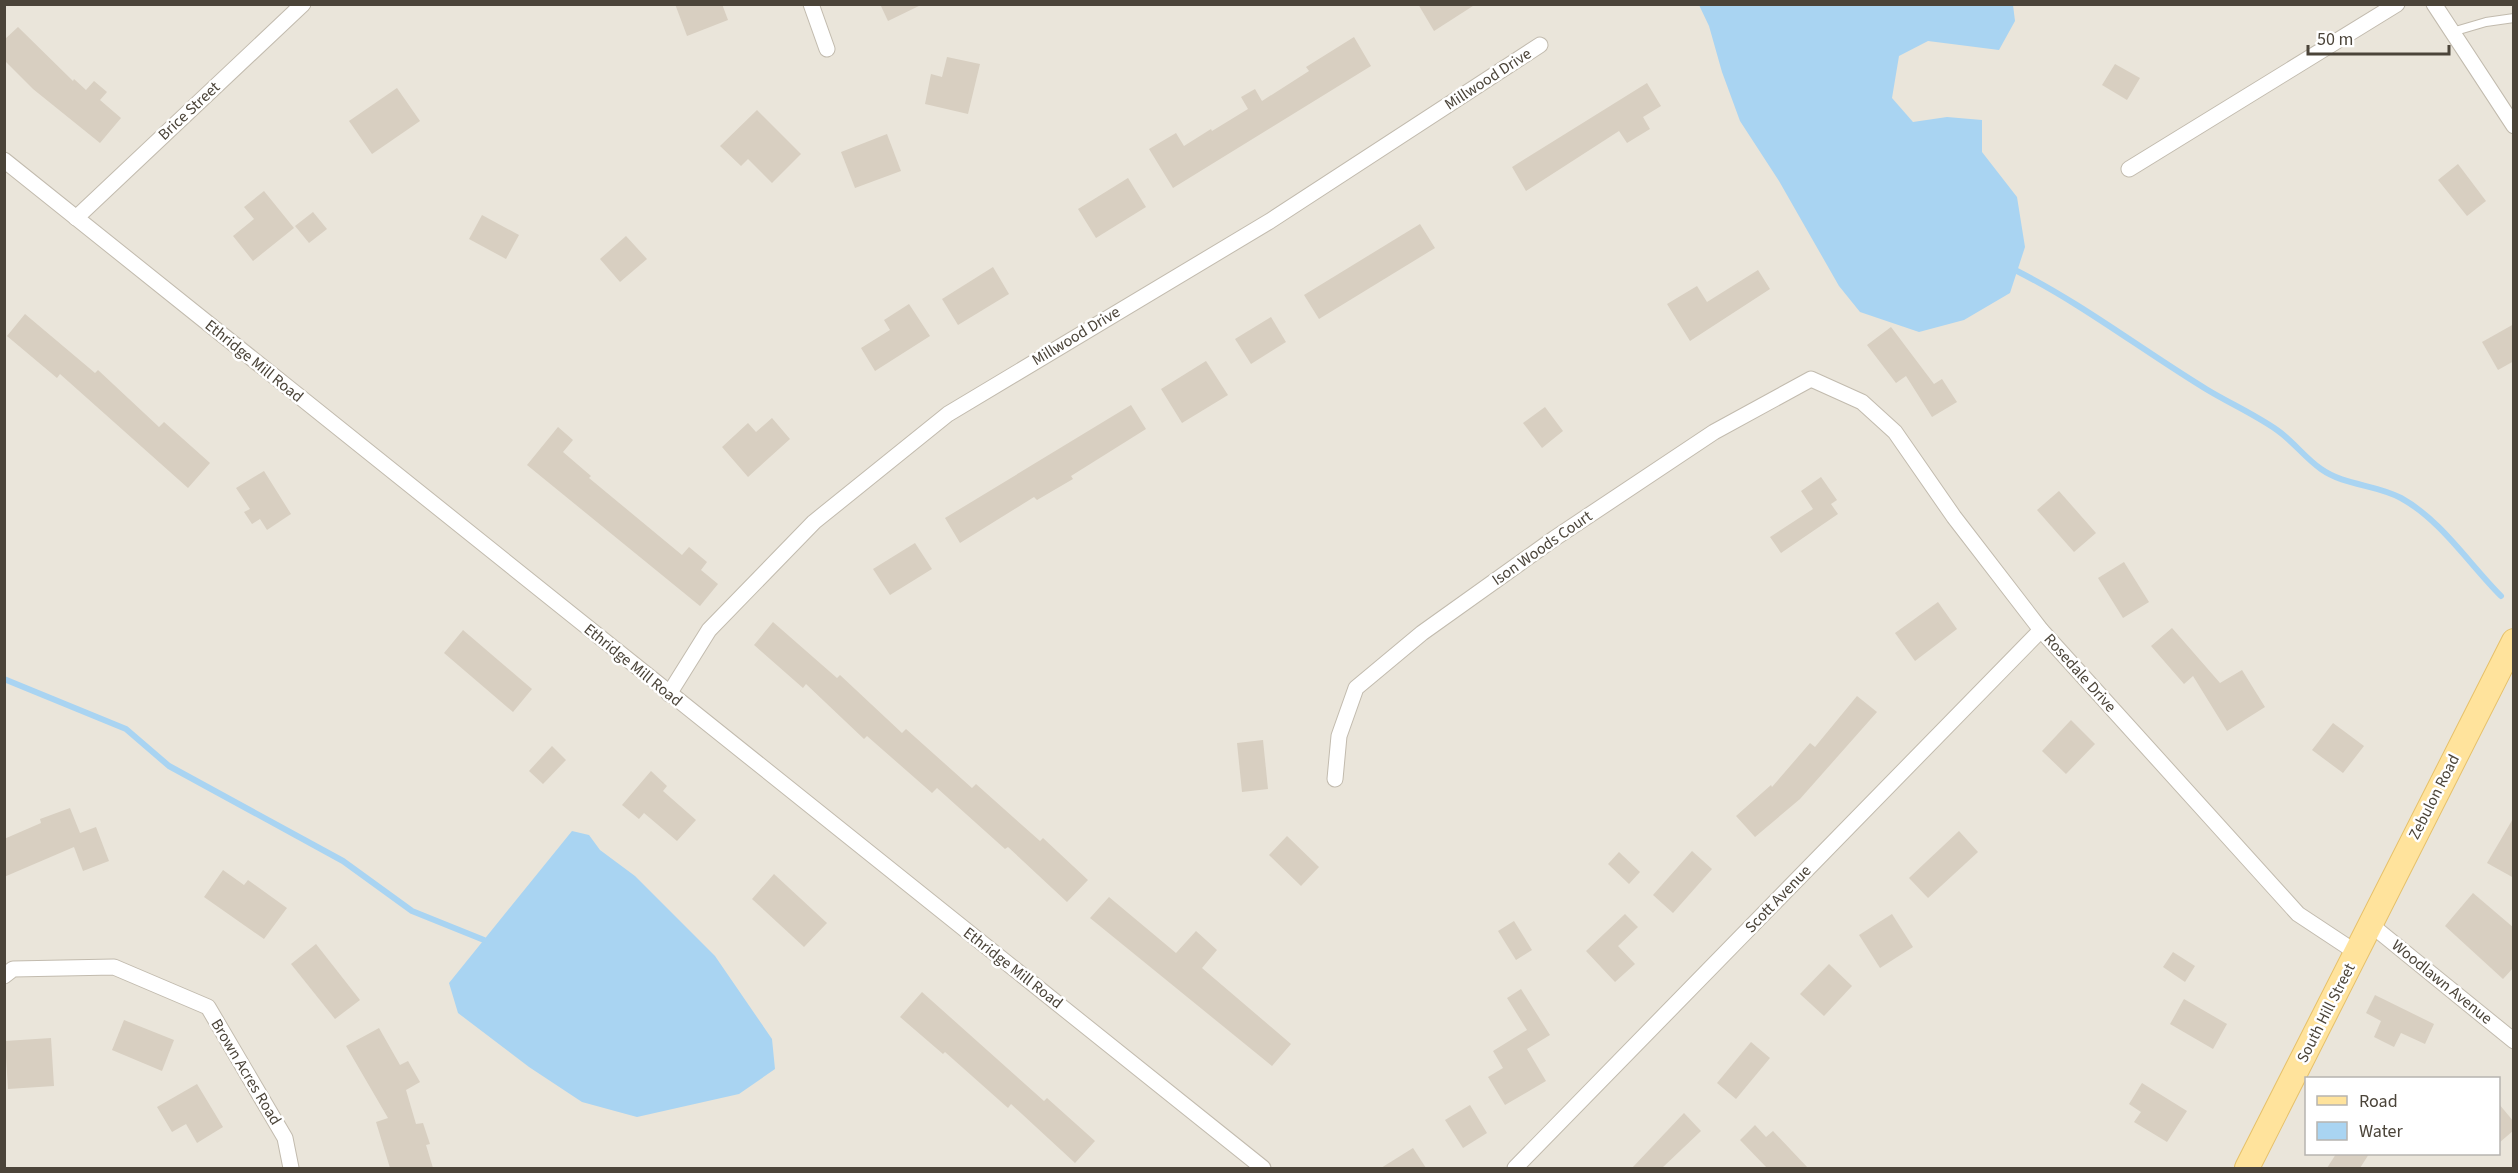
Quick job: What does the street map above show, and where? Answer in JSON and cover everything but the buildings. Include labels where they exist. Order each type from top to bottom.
[{"type":"main road","name":"Zebulon Road","points":[[2357,953],[2514,641]]},
{"type":"main road","name":"South Hill Street","points":[[2247,1168],[2357,953]]},
{"type":"street","name":"Brice Street","points":[[76,218],[303,4]]},
{"type":"street","points":[[811,4],[827,49]]},
{"type":"street","points":[[2129,169],[2397,4]]},
{"type":"street","points":[[2434,4],[2514,126]]},
{"type":"street","name":"Millwood Drive","points":[[669,694],[709,630],[814,522],[948,414],[1270,221],[1540,45]]},
{"type":"street","name":"Ethridge Mill Road","points":[[4,160],[1263,1168]]},
{"type":"street","name":"Ison Woods Court","points":[[1335,779],[1338,736],[1356,688],[1422,633],[1555,538],[1714,432],[1811,379],[1820,383]]},
{"type":"street","name":"Rosedale Drive","points":[[1820,383],[1862,402],[1895,432],[1954,517],[2041,630],[2298,914],[2357,953]]},
{"type":"street","name":"Scott Avenue","points":[[1515,1168],[2041,630]]},
{"type":"street","name":"Woodlawn Avenue","points":[[2370,924],[2514,1041]]},
{"type":"street","name":"Brown Acres Road","points":[[4,976],[13,969],[114,967],[208,1007],[285,1138],[291,1168]]},
{"type":"lane","points":[[2452,32],[2513,17]]},
{"type":"shaded area","points":[[5,5],[2513,5],[2513,1168],[5,1168]]},
{"type":"water","points":[[1699,5],[2013,5],[2015,21],[1999,50],[1928,41],[1899,56],[1892,98],[1913,122],[1947,117],[1982,120],[1982,152],[2017,197],[2025,247],[2010,293],[1964,320],[1919,332],[1860,312],[1839,286],[1779,181],[1740,121],[1722,72],[1709,26]]},
{"type":"water","points":[[572,831],[589,835],[600,850],[635,876],[715,956],[772,1039],[775,1069],[739,1094],[637,1117],[582,1102],[529,1067],[458,1013],[449,983]]},
{"type":"waterway","points":[[2017,271],[2089,313],[2206,389],[2268,424],[2283,434],[2315,465],[2330,475],[2391,493],[2415,507],[2442,530],[2501,596]]},
{"type":"waterway","points":[[4,679],[126,729],[169,766],[343,861],[412,911],[484,940]]}]
